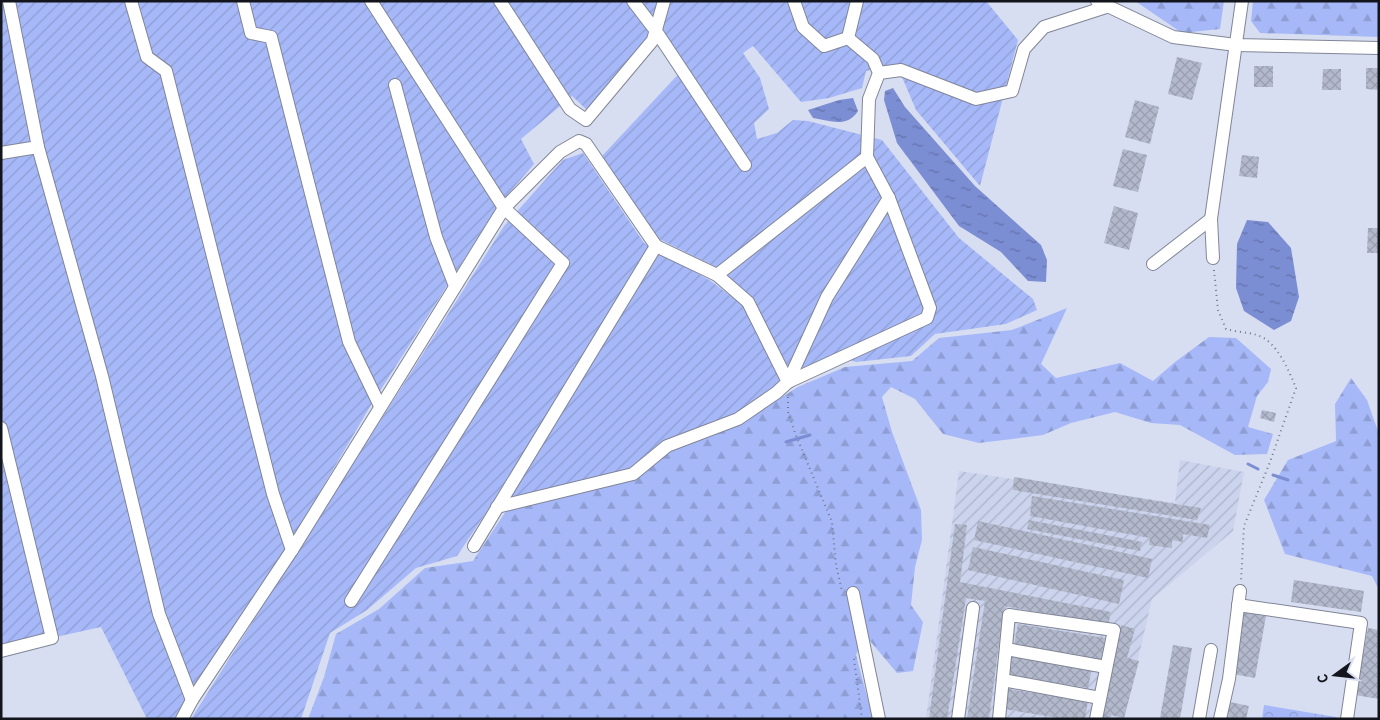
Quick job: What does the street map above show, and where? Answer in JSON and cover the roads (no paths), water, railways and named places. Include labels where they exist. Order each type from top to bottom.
[{"type":"street","points":[[9,1],[38,147],[102,376],[159,614],[192,700]]},
{"type":"street","points":[[132,1],[146,57],[166,71],[274,494],[292,550]]},
{"type":"street","points":[[243,1],[251,33],[271,37],[350,342],[380,406]]},
{"type":"street","points":[[351,601],[563,263],[504,208],[371,1]]},
{"type":"street","points":[[500,1],[570,109],[586,120],[653,40],[664,1]]},
{"type":"street","points":[[633,1],[656,31],[744,164]]},
{"type":"street","points":[[794,1],[803,27],[824,46],[848,38]]},
{"type":"street","points":[[848,38],[857,1]]},
{"type":"street","points":[[1213,258],[1211,219],[1242,1]]},
{"type":"street","points":[[879,73],[901,70],[976,99],[1012,91],[1024,49],[1044,27],[1102,4],[1173,37],[1236,45],[1379,48]]},
{"type":"street","points":[[497,507],[633,474],[666,446],[738,419],[776,393],[788,382],[927,318],[930,308],[890,198],[867,157],[868,99],[879,73],[873,59],[848,38]]},
{"type":"street","points":[[395,85],[436,237],[455,286]]},
{"type":"street","points":[[182,719],[192,700],[292,550],[504,208],[560,152],[579,141],[586,144],[656,246],[717,275],[748,302],[788,382]]},
{"type":"street","points":[[1,153],[38,147]]},
{"type":"street","points":[[717,275],[867,157]]},
{"type":"street","points":[[788,382],[827,298],[890,198]]},
{"type":"street","points":[[1153,264],[1211,219]]},
{"type":"street","points":[[474,546],[656,246]]},
{"type":"street","points":[[1,428],[52,638],[1,651]]},
{"type":"street","points":[[1220,719],[1229,679],[1240,590]]},
{"type":"street","points":[[847,593],[879,719]]},
{"type":"street","points":[[1238,605],[1361,623],[1347,719]]},
{"type":"street","points":[[958,719],[972,608]]},
{"type":"street","points":[[999,719],[1009,615],[1114,630],[1096,719]]},
{"type":"street","points":[[1006,649],[1106,667]]},
{"type":"street","points":[[1199,719],[1211,650]]},
{"type":"street","points":[[1003,680],[1100,698]]},
{"type":"water","points":[[893,88],[905,107],[975,186],[1041,245],[1047,260],[1046,282],[1028,281],[1001,252],[959,226],[897,143],[884,100],[885,91]]},
{"type":"water","points":[[853,98],[858,111],[849,120],[832,122],[813,118],[808,110],[839,100]]},
{"type":"water","points":[[1247,220],[1268,222],[1291,248],[1299,297],[1291,321],[1274,330],[1244,311],[1236,288],[1237,244]]},
{"type":"waterway","points":[[786,442],[810,435]]},
{"type":"waterway","points":[[1248,464],[1258,469]]},
{"type":"waterway","points":[[1273,475],[1288,480]]}]
